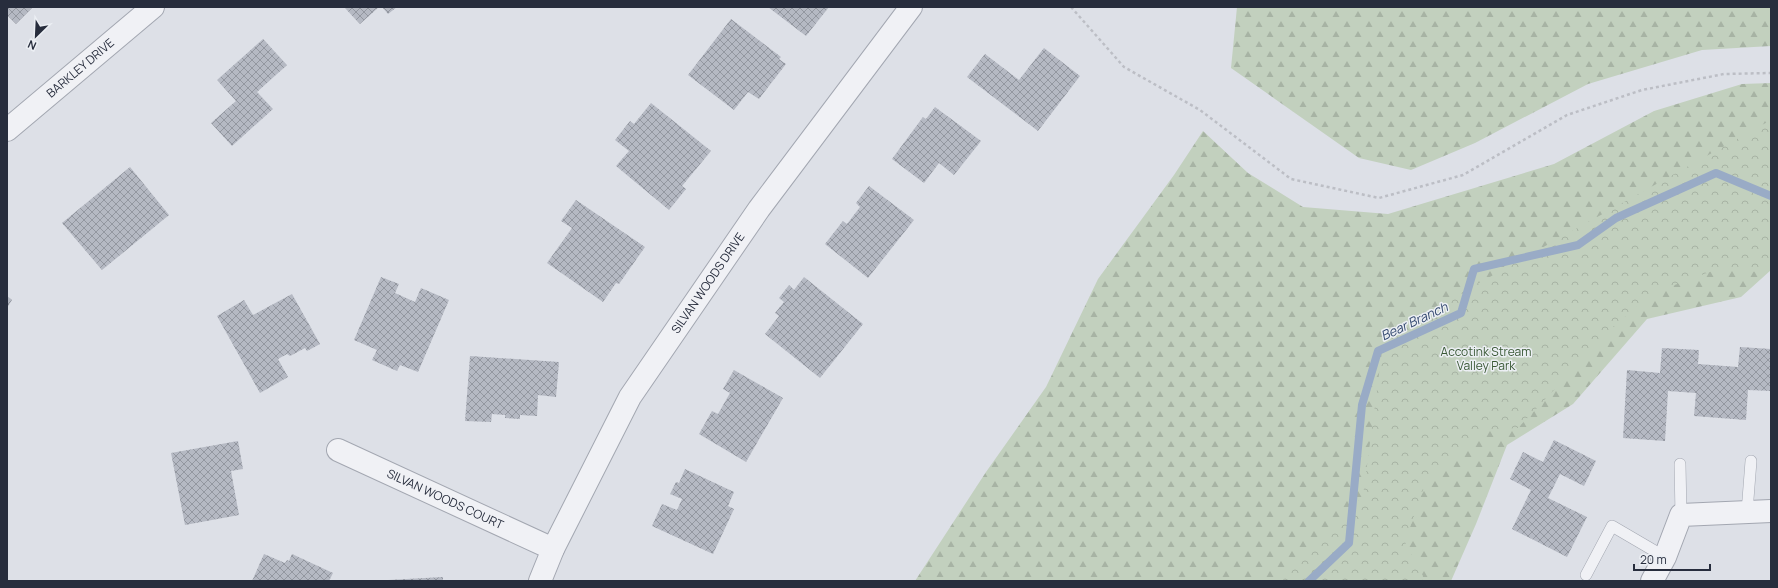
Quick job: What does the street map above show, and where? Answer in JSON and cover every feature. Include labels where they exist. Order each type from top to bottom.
[{"type":"street","name":"BARKLEY DRIVE","points":[[7,130],[153,7]]},
{"type":"street","name":"SILVAN WOODS DRIVE","points":[[540,581],[553,549],[630,397],[759,208],[911,7]]},
{"type":"street","name":"SILVAN WOODS COURT","points":[[338,450],[553,549]]},
{"type":"street","points":[[1652,581],[1665,557],[1681,515],[1771,511]]},
{"type":"lane","points":[[1747,512],[1751,461]]},
{"type":"lane","points":[[1680,464],[1681,515]]},
{"type":"lane","points":[[1586,575],[1612,526],[1665,557]]},
{"type":"path","points":[[1071,7],[1124,67],[1200,110],[1291,180],[1379,198],[1463,174],[1567,115],[1642,90],[1724,74],[1771,73]]},
{"type":"green space","points":[[1237,7],[1771,7],[1771,46],[1702,50],[1588,84],[1475,143],[1411,170],[1359,158],[1231,68]]},
{"type":"green space","points":[[1771,83],[1771,270],[1741,297],[1647,319],[1573,404],[1507,445],[1476,524],[1451,581],[915,581],[986,472],[1046,387],[1098,279],[1174,175],[1203,131],[1248,173],[1303,207],[1388,214],[1554,164],[1654,111],[1742,84]]},
{"type":"green space","name":"Accotink Stream Valley Park","points":[[1771,120],[1771,270],[1768,272],[1715,270],[1653,293],[1614,326],[1518,428],[1488,430],[1424,487],[1405,542],[1423,576],[1422,581],[1282,581],[1363,496],[1384,336]]},
{"type":"building","points":[[7,7],[33,7],[16,24],[7,15]]},
{"type":"building","points":[[344,7],[379,7],[360,24]]},
{"type":"building","points":[[382,7],[397,7],[388,14]]},
{"type":"building","points":[[768,7],[829,7],[806,36]]},
{"type":"building","points":[[731,19],[781,57],[779,59],[786,64],[759,99],[748,92],[734,110],[688,75]]},
{"type":"building","points":[[263,39],[287,65],[257,92],[273,109],[232,146],[211,123],[236,101],[217,80]]},
{"type":"building","points":[[1044,48],[1080,76],[1038,131],[967,77],[985,54],[1019,80]]},
{"type":"building","points":[[651,103],[711,151],[682,186],[686,189],[669,210],[616,166],[629,151],[615,140],[630,121],[634,124]]},
{"type":"building","points":[[935,107],[981,141],[954,175],[939,163],[924,183],[892,159],[923,117],[926,119]]},
{"type":"building","points":[[130,167],[169,215],[102,270],[62,223]]},
{"type":"building","points":[[869,186],[914,220],[868,278],[825,244],[843,221],[847,224],[860,207],[856,203]]},
{"type":"building","points":[[576,200],[645,247],[619,284],[616,283],[603,302],[547,263],[572,228],[561,221]]},
{"type":"building","points":[[381,277],[399,284],[395,293],[415,302],[421,288],[449,300],[418,372],[400,365],[397,371],[372,360],[377,350],[354,340]]},
{"type":"building","points":[[804,277],[863,324],[820,378],[765,334],[779,316],[775,313],[784,302],[779,298],[789,285],[794,290]]},
{"type":"building","points":[[292,294],[320,344],[307,351],[305,348],[290,356],[287,354],[278,359],[288,377],[260,393],[217,316],[244,300],[253,315]]},
{"type":"building","points":[[7,296],[12,300],[7,308]]},
{"type":"building","points":[[1740,347],[1771,349],[1771,391],[1748,390],[1746,420],[1694,416],[1696,393],[1668,391],[1665,441],[1623,438],[1627,370],[1660,373],[1662,348],[1699,350],[1698,364],[1738,367]]},
{"type":"building","points":[[470,356],[559,362],[556,397],[538,395],[537,416],[520,415],[520,419],[505,418],[505,415],[492,414],[491,422],[465,421]]},
{"type":"building","points":[[734,370],[783,398],[746,462],[699,434],[712,411],[718,414],[730,393],[723,389]]},
{"type":"building","points":[[1554,440],[1596,461],[1584,486],[1560,474],[1548,498],[1587,517],[1567,557],[1512,529],[1531,490],[1510,479],[1523,452],[1543,462]]},
{"type":"building","points":[[238,441],[243,469],[231,471],[239,515],[185,525],[171,453]]},
{"type":"building","points":[[685,469],[734,492],[728,506],[734,509],[713,554],[652,526],[662,504],[677,510],[682,499],[670,494],[676,482],[679,483]]},
{"type":"building","points":[[264,554],[285,563],[287,560],[289,561],[292,554],[333,573],[329,581],[252,581]]},
{"type":"building","points":[[443,577],[443,581],[388,581],[388,580]]},
{"type":"waterway","name":"Bear Branch","points":[[1309,581],[1349,543],[1362,405],[1378,351],[1461,313],[1474,269],[1578,245],[1616,218],[1716,173],[1771,196]]}]
